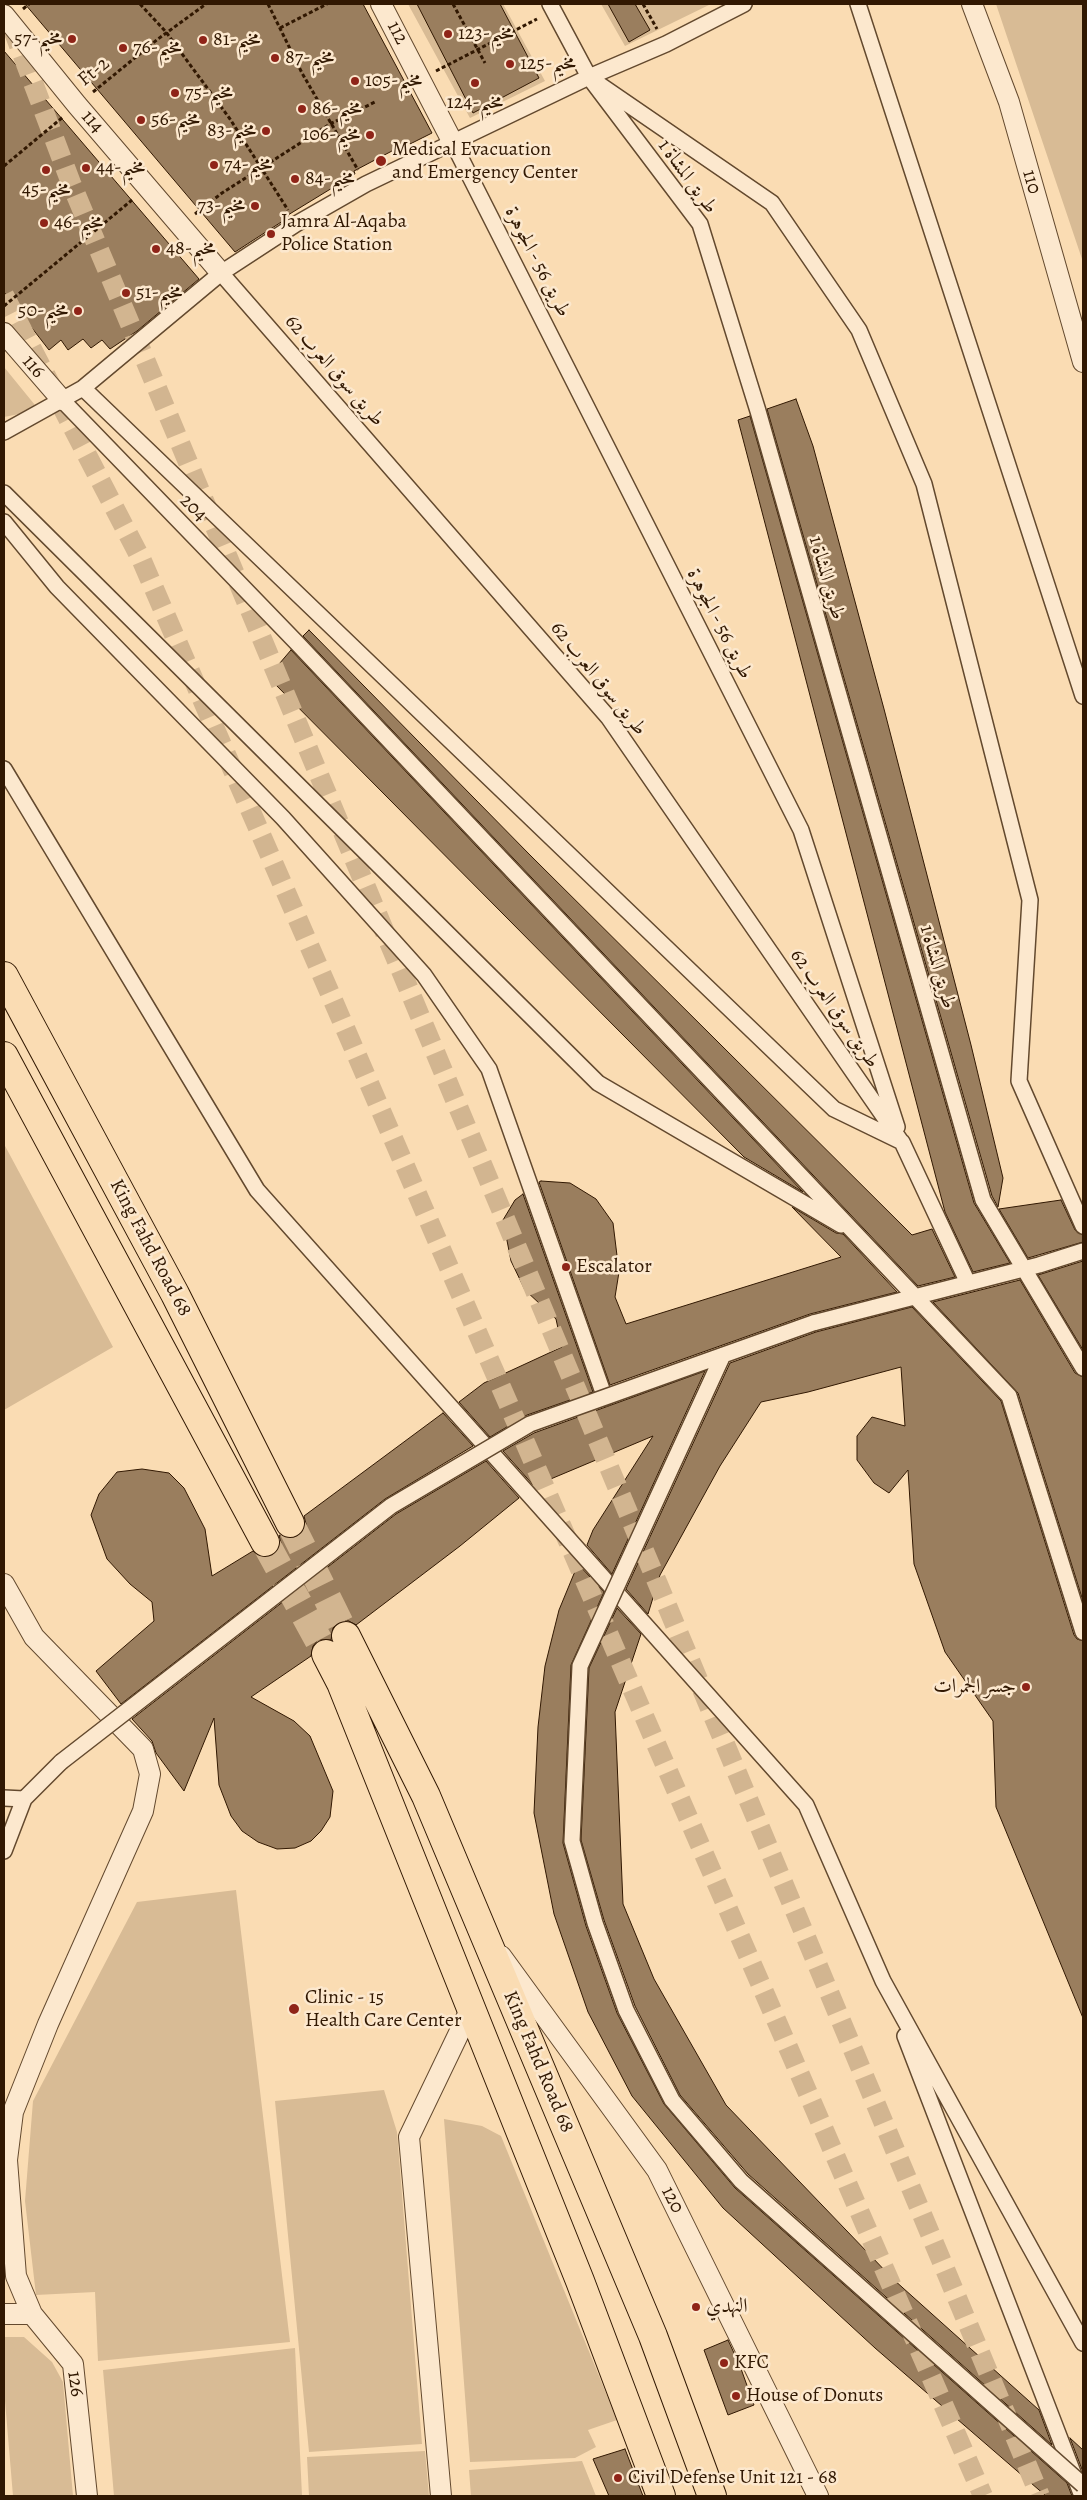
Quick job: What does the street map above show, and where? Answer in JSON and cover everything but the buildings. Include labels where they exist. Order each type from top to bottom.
[{"type":"main road","name":"King Fahd Road 68","points":[[4,976],[175,1294],[290,1523]]},
{"type":"main road","name":"King Fahd Road 68","points":[[4,1056],[265,1542]]},
{"type":"main road","name":"King Fahd Road 68","points":[[346,1636],[426,1796],[653,2336],[712,2496]]},
{"type":"main road","name":"King Fahd Road 68","points":[[326,1654],[341,1683],[580,2281],[661,2496]]},
{"type":"street","name":"112","points":[[381,4],[453,143]]},
{"type":"street","points":[[4,432],[83,388],[221,273],[296,224],[366,184],[588,78],[666,44],[744,4]]},
{"type":"street","points":[[858,4],[1083,696]]},
{"type":"street","name":"110","points":[[972,4],[1009,102],[1083,362]]},
{"type":"street","name":"طريق المشاة 1","points":[[552,7],[588,78],[700,224],[758,411],[983,1200],[1083,1368]]},
{"type":"street","name":"114","points":[[4,15],[77,105],[221,273]]},
{"type":"street","points":[[588,78],[772,203],[859,330],[924,484],[1030,900],[1019,1081],[1083,1226]]},
{"type":"street","name":"طريق 56 - الجوهرة","points":[[453,143],[801,830],[902,1142]]},
{"type":"street","name":"طريق سوق العرب 62","points":[[221,273],[608,717],[902,1142]]},
{"type":"street","name":"116","points":[[4,333],[62,400]]},
{"type":"street","points":[[83,388],[834,1109],[902,1142],[968,1283]]},
{"type":"street","name":"204","points":[[62,400],[297,643],[1009,1396],[1083,1632]]},
{"type":"street","points":[[4,493],[598,1082],[856,1233]]},
{"type":"street","points":[[4,522],[57,587],[283,818],[424,975],[489,1069],[605,1398]]},
{"type":"street","points":[[4,770],[257,1190],[806,1804],[884,1981],[1082,2496]]},
{"type":"street","points":[[4,1851],[24,1799],[61,1762],[391,1506],[530,1424],[813,1323],[1039,1265],[1083,1251]]},
{"type":"street","points":[[724,1355],[580,1666],[572,1841],[595,1923],[626,2010],[672,2100],[740,2181],[1083,2485]]},
{"type":"street","name":"126","points":[[4,1584],[34,1637],[143,1749],[150,1774],[143,1811],[48,2024],[12,2112],[8,2160],[16,2276],[32,2314],[73,2364],[87,2496]]},
{"type":"street","points":[[4,1798],[24,1799]]},
{"type":"street","name":"120","points":[[482,1930],[657,2170],[818,2496]]},
{"type":"street","points":[[884,1981],[1083,2343]]},
{"type":"street","points":[[441,2496],[409,2137],[471,2008]]},
{"type":"street","points":[[4,2314],[32,2314]]},
{"type":"path","points":[[140,4],[166,32],[230,118],[296,224]]},
{"type":"path","name":"Ft-2","points":[[4,166],[166,32],[206,4]]},
{"type":"path","points":[[268,4],[330,124],[366,184]]},
{"type":"path","points":[[280,28],[327,4]]},
{"type":"path","points":[[452,4],[485,63]]},
{"type":"path","points":[[643,4],[666,44]]},
{"type":"path","points":[[420,79],[552,7]]},
{"type":"path","points":[[181,226],[217,196],[330,124],[375,102]]},
{"type":"path","points":[[4,306],[116,214]]},
{"type":"shaded area","points":[[408,4],[503,4],[545,81],[470,118]]},
{"type":"shaded area","points":[[601,4],[711,4],[625,46]]},
{"type":"shaded area","points":[[996,4],[1083,4],[1083,262]]},
{"type":"shaded area","points":[[4,367],[39,410],[4,417]]},
{"type":"shaded area","points":[[4,1144],[113,1347],[4,1410]]},
{"type":"shaded area","points":[[236,1890],[290,2342],[98,2361],[95,2292],[36,2295],[25,2201],[33,2101],[137,1902]]},
{"type":"shaded area","points":[[384,2090],[397,2132],[422,2444],[309,2452],[275,2101]]},
{"type":"shaded area","points":[[444,2119],[482,2126],[501,2136],[617,2420],[588,2430],[596,2447],[575,2458],[470,2462]]},
{"type":"shaded area","points":[[4,2337],[24,2337],[52,2362],[63,2382],[73,2496],[13,2496],[4,2389]]},
{"type":"shaded area","points":[[295,2348],[302,2496],[114,2496],[103,2370]]},
{"type":"shaded area","points":[[425,2451],[429,2496],[309,2496],[307,2457]]},
{"type":"shaded area","points":[[582,2461],[596,2496],[471,2496],[469,2470]]},
{"type":"tunnel","points":[[12,27],[71,183],[1040,2496]]},
{"type":"tunnel","points":[[4,295],[142,561],[983,2496]]},
{"type":"tunnel","points":[[290,1523],[346,1636]]},
{"type":"tunnel","points":[[265,1542],[326,1654]]},
{"type":"place","name":"مخيم-123","points":[[448,34]]},
{"type":"place","name":"مخيم-57","points":[[72,39]]},
{"type":"place","name":"مخيم-81","points":[[203,40]]},
{"type":"place","name":"مخيم-76","points":[[123,48]]},
{"type":"place","name":"مخيم-87","points":[[275,58]]},
{"type":"place","name":"مخيم-125","points":[[510,64]]},
{"type":"place","name":"مخيم-105","points":[[355,81]]},
{"type":"place","name":"مخيم-124","points":[[475,83]]},
{"type":"place","name":"مخيم-75","points":[[175,93]]},
{"type":"place","name":"مخيم-86","points":[[302,109]]},
{"type":"place","name":"مخيم-56","points":[[141,120]]},
{"type":"place","name":"مخيم-83","points":[[266,131]]},
{"type":"place","name":"مخيم-106","points":[[370,135]]},
{"type":"place","name":"Medical Evacuation and Emergency Center","points":[[381,161]]},
{"type":"place","name":"مخيم-74","points":[[214,165]]},
{"type":"place","name":"مخيم-44","points":[[86,168]]},
{"type":"place","name":"مخيم-45","points":[[46,170]]},
{"type":"place","name":"مخيم-84","points":[[295,179]]},
{"type":"place","name":"مخيم-73","points":[[255,206]]},
{"type":"place","name":"مخيم-46","points":[[44,223]]},
{"type":"place","name":"Jamra Al-Aqaba Police Station","points":[[271,234]]},
{"type":"place","name":"مخيم-48","points":[[156,249]]},
{"type":"place","name":"مخيم-51","points":[[126,293]]},
{"type":"place","name":"مخيم-50","points":[[78,311]]},
{"type":"place","name":"Escalator","points":[[566,1267]]},
{"type":"place","name":"جسر الجمرات","points":[[1026,1687]]},
{"type":"place","name":"Clinic - 15 Health Care Center","points":[[294,2009]]},
{"type":"place","name":"النهدي","points":[[696,2307]]},
{"type":"place","name":"KFC","points":[[724,2363]]},
{"type":"place","name":"House of Donuts","points":[[736,2396]]},
{"type":"place","name":"Civil Defense Unit 121 - 68","points":[[618,2478]]}]
